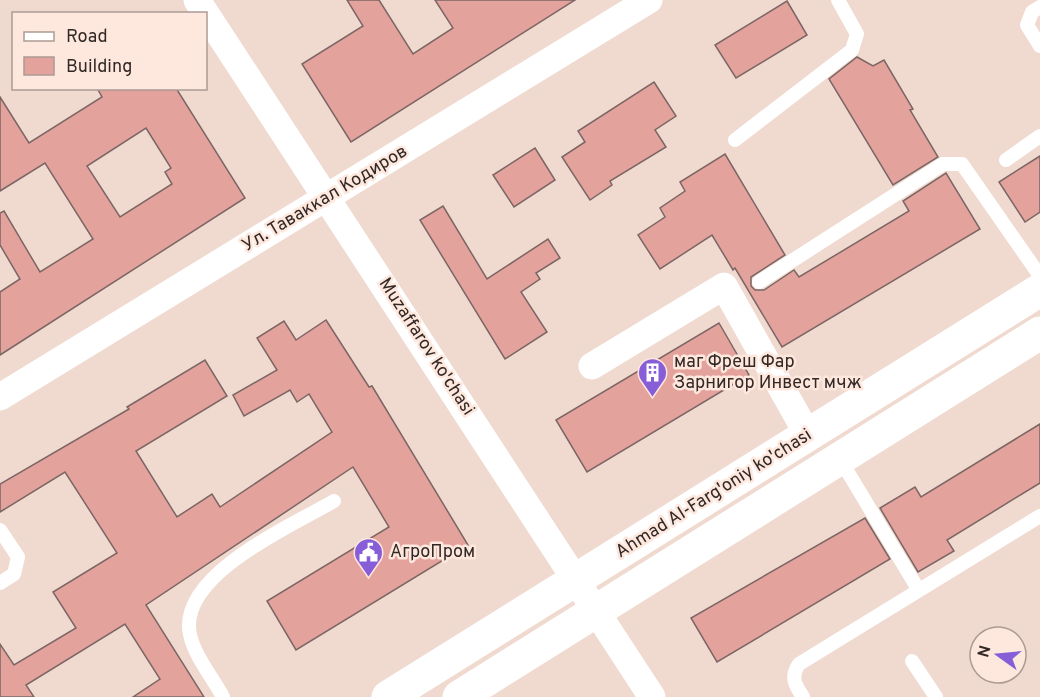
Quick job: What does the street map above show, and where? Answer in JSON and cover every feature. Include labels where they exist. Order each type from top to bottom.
[{"type":"main road","name":"Ahmad Al-Farg'oniy ko'chasi","points":[[387,697],[1040,290]]},
{"type":"main road","name":"Ahmad Al-Farg'oniy ko'chasi","points":[[459,697],[1040,333]]},
{"type":"street","name":"Ул. Таваккал Кодиров","points":[[0,397],[649,0]]},
{"type":"street","name":"Muzaffarov ko'chasi","points":[[207,15],[578,580],[652,697]]},
{"type":"street","points":[[592,366],[724,286],[808,435]]},
{"type":"lane","points":[[735,140],[852,50],[857,34],[838,0]]},
{"type":"lane","points":[[1040,7],[1032,12],[1027,25],[1040,46]]},
{"type":"lane","points":[[1006,160],[1040,136]]},
{"type":"lane","points":[[759,282],[944,164],[962,164],[1040,276]]},
{"type":"lane","points":[[840,459],[918,589]]},
{"type":"lane","points":[[223,697],[193,644],[189,625],[198,598],[213,575],[239,556],[334,501]]},
{"type":"lane","points":[[803,697],[794,682],[794,672],[799,664],[1040,516]]},
{"type":"lane","points":[[0,530],[18,557],[14,574],[0,583]]},
{"type":"lane","points":[[912,661],[936,697]]},
{"type":"building","points":[[347,0],[379,0],[413,54],[453,28],[435,0],[575,0],[351,142],[302,64],[363,26]]},
{"type":"building","points":[[787,1],[807,35],[736,78],[715,45]]},
{"type":"building","points":[[857,57],[873,66],[884,60],[938,157],[893,185],[829,79]]},
{"type":"building","points":[[654,82],[676,116],[655,130],[666,147],[610,181],[612,185],[590,200],[562,157],[585,142],[578,131]]},
{"type":"building","points":[[98,90],[177,90],[245,198],[0,355],[0,292],[20,279],[0,245],[0,213],[4,211],[40,272],[93,239],[45,163],[0,191],[0,97],[29,143],[102,97]],"holes":[[[146,128],[171,168],[165,172],[172,184],[120,217],[87,166]]]},
{"type":"building","points":[[535,148],[555,180],[514,207],[493,175]]},
{"type":"building","points":[[725,154],[785,255],[751,277],[751,286],[755,290],[764,290],[794,270],[799,277],[909,211],[903,201],[946,173],[980,229],[782,347],[735,268],[733,270],[712,235],[660,269],[638,235],[665,217],[660,208],[685,191],[680,182]]},
{"type":"building","points":[[1040,156],[1040,212],[1025,222],[999,182]]},
{"type":"building","points":[[443,206],[487,279],[548,239],[560,258],[536,273],[540,279],[521,292],[547,332],[505,359],[420,220]]},
{"type":"building","points":[[326,320],[369,387],[372,386],[468,545],[296,650],[267,601],[389,527],[353,467],[146,605],[204,697],[133,697],[160,679],[125,624],[26,685],[34,697],[0,697],[0,644],[14,665],[76,628],[53,592],[117,553],[65,472],[0,512],[0,484],[129,409],[127,407],[205,360],[227,396],[136,451],[177,517],[212,494],[220,507],[332,432],[309,394],[297,402],[290,390],[244,416],[233,395],[277,370],[257,338],[284,321],[296,340]]},
{"type":"building","name":"маг Фреш Фар Зарнигор Инвест мчж","points":[[719,323],[749,375],[587,472],[556,420]]},
{"type":"building","points":[[1040,424],[1040,483],[947,540],[954,551],[918,572],[880,508],[915,487],[921,497]]},
{"type":"building","points":[[865,518],[890,559],[717,662],[691,618]]},
{"type":"place","name":"маг Фреш Фар Зарнигор Инвест мчж","points":[[653,398]]},
{"type":"place","name":"АгроПром","points":[[369,578]]}]
